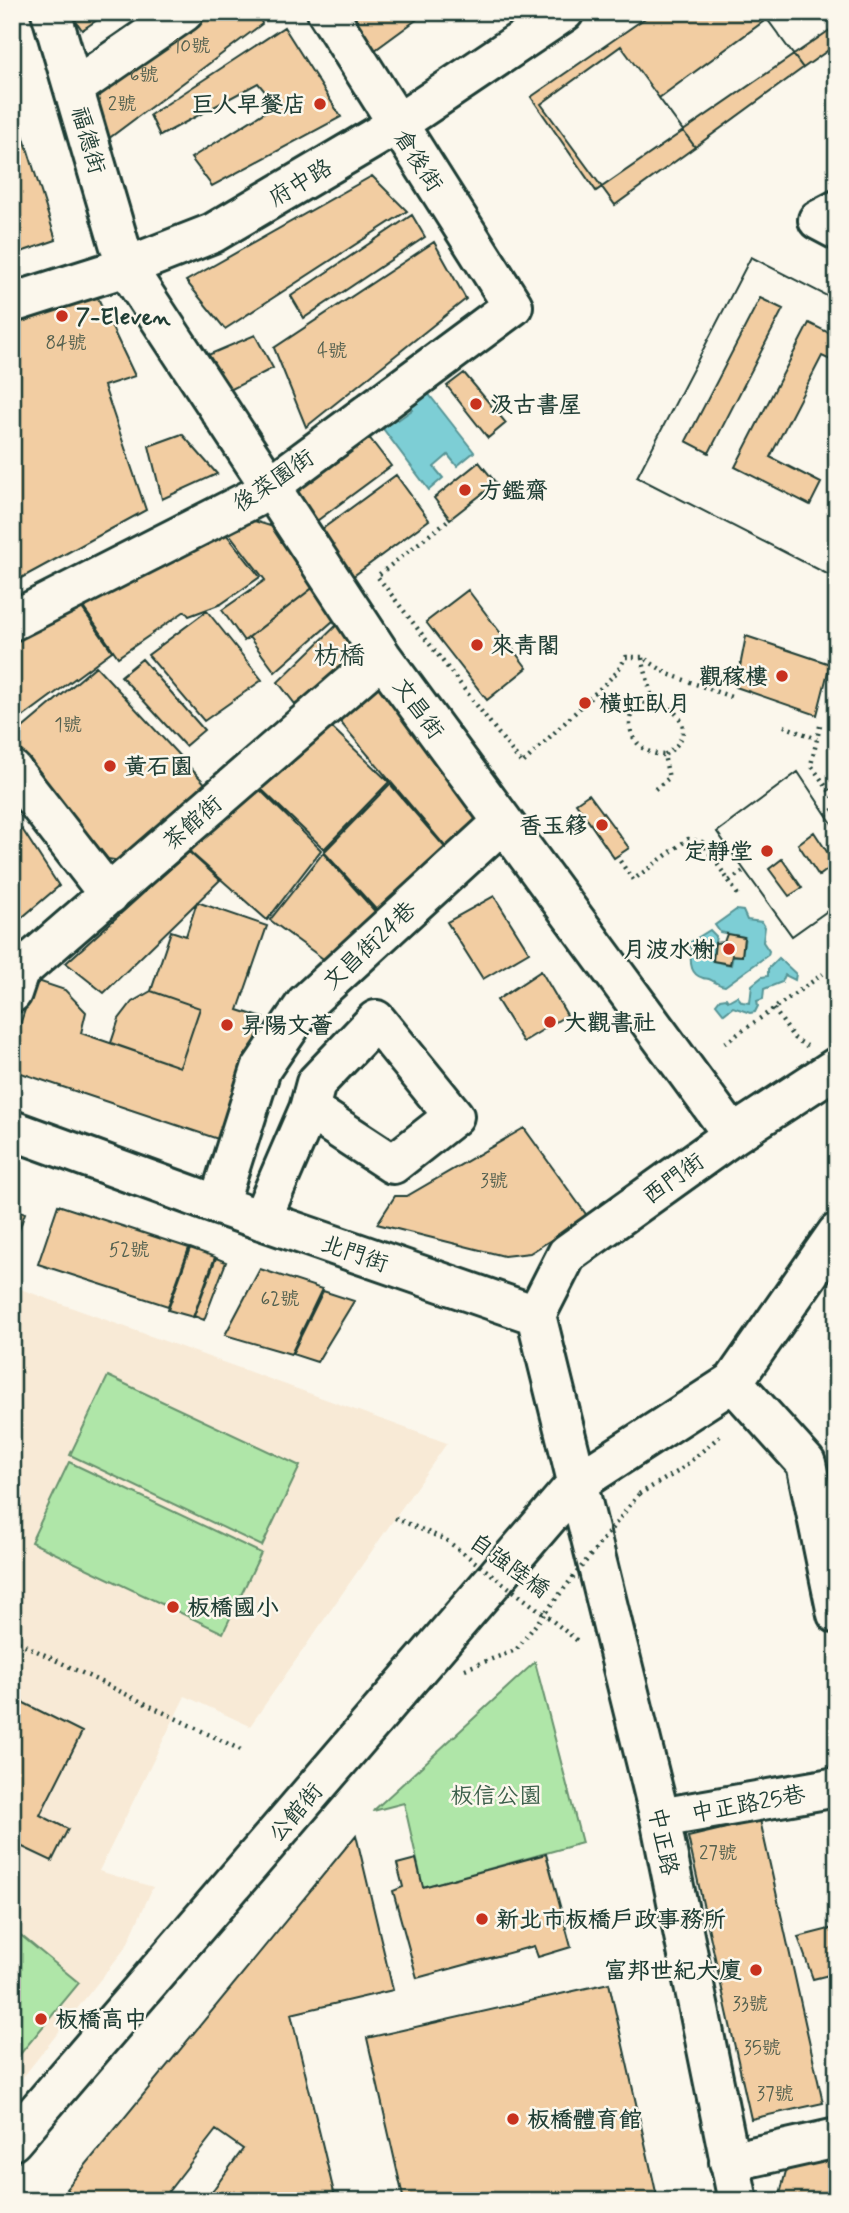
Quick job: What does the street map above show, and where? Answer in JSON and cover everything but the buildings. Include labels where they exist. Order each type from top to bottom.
[{"type":"street","name":"福德街","points":[[51,12],[126,267]]},
{"type":"street","points":[[74,88],[184,12]]},
{"type":"street","name":"倉後街","points":[[327,12],[396,125],[513,306]]},
{"type":"street","name":"府中路","points":[[12,303],[126,267],[213,233],[396,125],[564,12]]},
{"type":"street","points":[[837,210],[818,220],[837,230]]},
{"type":"street","name":"文昌街","points":[[126,267],[382,657],[733,1135]]},
{"type":"street","name":"後菜園街","points":[[12,621],[254,498],[513,306]]},
{"type":"street","name":"茶館街","points":[[14,977],[382,657]]},
{"type":"street","points":[[12,769],[109,895]]},
{"type":"street","name":"文昌街24巷","points":[[218,1205],[261,1069],[306,1003],[503,822]]},
{"type":"street","name":"西門街","points":[[536,1315],[567,1254],[733,1135],[827,1059]]},
{"type":"street","points":[[261,1220],[309,1109]]},
{"type":"street","name":"北門街","points":[[12,1130],[218,1205],[536,1315]]},
{"type":"street","points":[[536,1315],[577,1483],[733,1382],[837,1233]]},
{"type":"street","points":[[733,1382],[806,1463],[825,1493],[837,1614]]},
{"type":"street","name":"中正路","points":[[577,1483],[660,1818],[738,2201]]},
{"type":"street","name":"公館街","points":[[12,2141],[577,1483]]},
{"type":"street","name":"中正路25巷","points":[[660,1818],[837,1787]]},
{"type":"street","points":[[729,2162],[837,2138]]},
{"type":"path","points":[[447,521],[377,576],[522,764],[617,671],[626,657],[642,657],[668,674],[734,698]]},
{"type":"path","points":[[642,657],[653,702]]},
{"type":"path","points":[[644,702],[660,702],[679,717],[682,740],[674,750],[664,755],[654,755],[642,749],[633,737],[631,720],[634,709],[644,702]]},
{"type":"path","points":[[784,726],[817,739]]},
{"type":"path","points":[[820,726],[811,765],[837,802]]},
{"type":"path","points":[[655,789],[669,778],[664,755]]},
{"type":"path","points":[[826,815],[837,807]]},
{"type":"path","points":[[620,861],[633,880],[688,839],[702,842],[740,898]]},
{"type":"path","points":[[729,881],[745,870]]},
{"type":"path","points":[[725,1043],[823,974]]},
{"type":"path","points":[[774,1009],[794,1038],[827,1059]]},
{"type":"path","name":"自強陸橋","points":[[395,1518],[446,1540],[544,1614],[639,1494],[680,1471]]},
{"type":"path","points":[[516,1650],[544,1614],[570,1632]]},
{"type":"path","points":[[12,1639],[241,1750]]},
{"type":"shaded area","name":"板橋國小","points":[[12,1286],[447,1443],[250,1726],[185,1696],[99,1871],[153,1887],[126,1947],[12,2091]]},
{"type":"green space","points":[[108,1376],[300,1466],[262,1546],[70,1455]]},
{"type":"green space","points":[[69,1462],[261,1553],[223,1633],[31,1542]]},
{"type":"green space","name":"板信公園","points":[[535,1662],[582,1843],[423,1887],[404,1803],[373,1811]]},
{"type":"green space","points":[[12,1928],[79,1983],[12,2064]]},
{"type":"water","points":[[420,383],[474,452],[457,466],[448,455],[434,467],[443,478],[429,490],[375,418],[388,409],[398,420],[412,410],[402,396]]},
{"type":"water","points":[[736,910],[743,911],[747,920],[762,922],[765,927],[763,942],[769,951],[768,955],[725,986],[699,977],[694,972],[691,965],[693,951],[689,943],[710,930],[716,936],[712,961],[731,965],[733,956],[742,956],[745,937],[720,932],[715,925]]},
{"type":"water","points":[[779,958],[796,974],[795,980],[785,975],[782,982],[764,989],[763,999],[757,1001],[755,1012],[733,1007],[724,1014],[716,1004],[720,999],[726,998],[728,1001],[737,996],[742,1002],[750,1003],[752,985],[768,976],[768,969]]},
{"type":"place","name":"巨人早餐店","points":[[320,104]]},
{"type":"place","name":"7-Eleven","points":[[62,316]]},
{"type":"place","name":"汲古書屋","points":[[476,404]]},
{"type":"place","name":"方鑑齋","points":[[465,490]]},
{"type":"place","name":"來青閣","points":[[477,645]]},
{"type":"place","name":"觀稼樓","points":[[782,676]]},
{"type":"place","name":"橫虹臥月","points":[[585,703]]},
{"type":"place","name":"黃石園","points":[[110,766]]},
{"type":"place","name":"香玉簃","points":[[602,825]]},
{"type":"place","name":"定靜堂","points":[[767,851]]},
{"type":"place","name":"月波水榭","points":[[729,949]]},
{"type":"place","name":"大觀書社","points":[[550,1022]]},
{"type":"place","name":"昇陽文薈","points":[[227,1025]]},
{"type":"place","name":"板橋國小","points":[[173,1607]]},
{"type":"place","name":"新北市板橋戶政事務所","points":[[482,1919]]},
{"type":"place","name":"富邦世紀大廈","points":[[756,1970]]},
{"type":"place","name":"板橋高中","points":[[41,2019]]},
{"type":"place","name":"板橋體育館","points":[[513,2119]]},
{"type":"district","name":"枋橋","points":[[339,655]]}]
